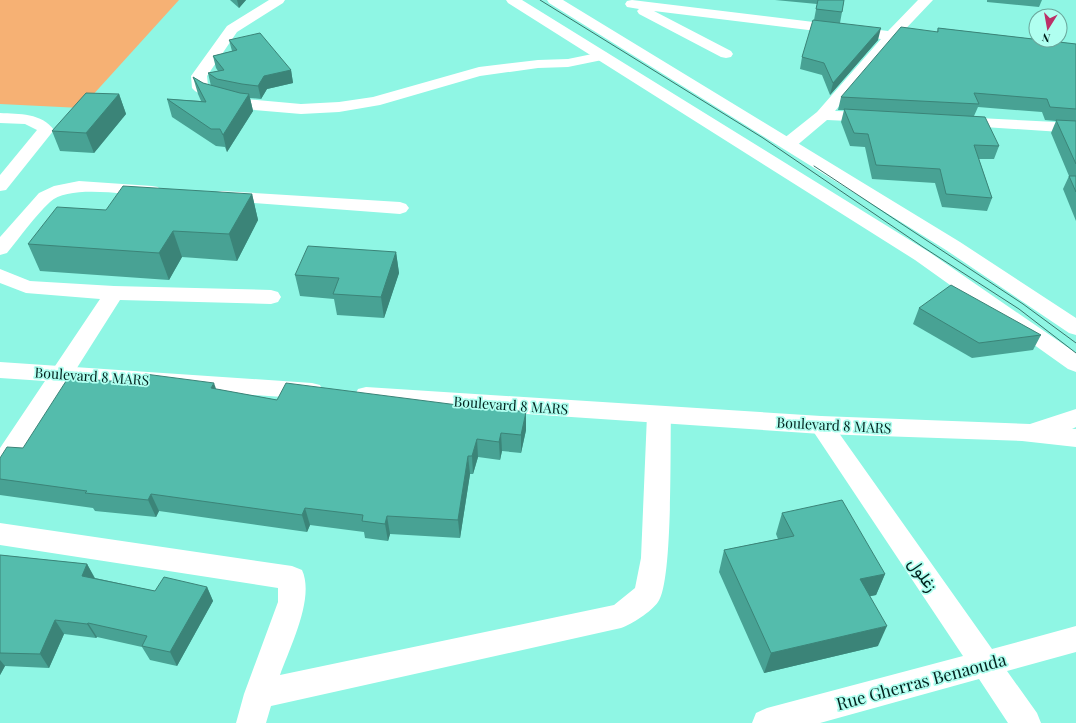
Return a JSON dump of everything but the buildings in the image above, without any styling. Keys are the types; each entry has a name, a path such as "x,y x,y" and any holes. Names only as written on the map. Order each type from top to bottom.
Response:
{"main road":[{"path":"278,0 232,29 199,76 200,88 214,96 244,104 301,109 339,107 374,102 479,72 538,64 568,63 602,56"},
{"path":"513,0 922,256 1076,364"},
{"path":"554,0 789,143 953,246 1076,328"},
{"path":"789,143 823,115 922,1"},
{"path":"630,2 891,36"},
{"path":"630,2 726,54"},
{"path":"823,115 886,118"},
{"path":"0,118 25,119 40,123 46,130 0,186"},
{"path":"942,121 1076,128"},
{"path":"0,249 45,197 60,190 79,186 165,192"},
{"path":"204,194 400,208"},
{"path":"0,275 26,287 114,293 271,297"},
{"path":"0,468 114,293"},
{"name":"Boulevard 8 MARS","path":"0,370 822,425 1022,432"},
{"path":"260,694 622,616 648,594 654,558 659,415"},
{"path":"1022,432 1052,427 1076,418"},
{"name":"زغلول","path":"822,425 1026,723"},
{"path":"1022,432 1076,438"},
{"path":"0,534 292,578 292,602 251,723"},
{"name":"Rue Gherras Benaouda","path":"767,723 1076,639"}],"shaded area":[{"path":"0,0 179,0 81,108 0,104"}],"tram line":[{"path":"540,0 763,138 923,247 1019,309 1076,353"},
{"path":"814,166 1023,304 1076,343"}]}
